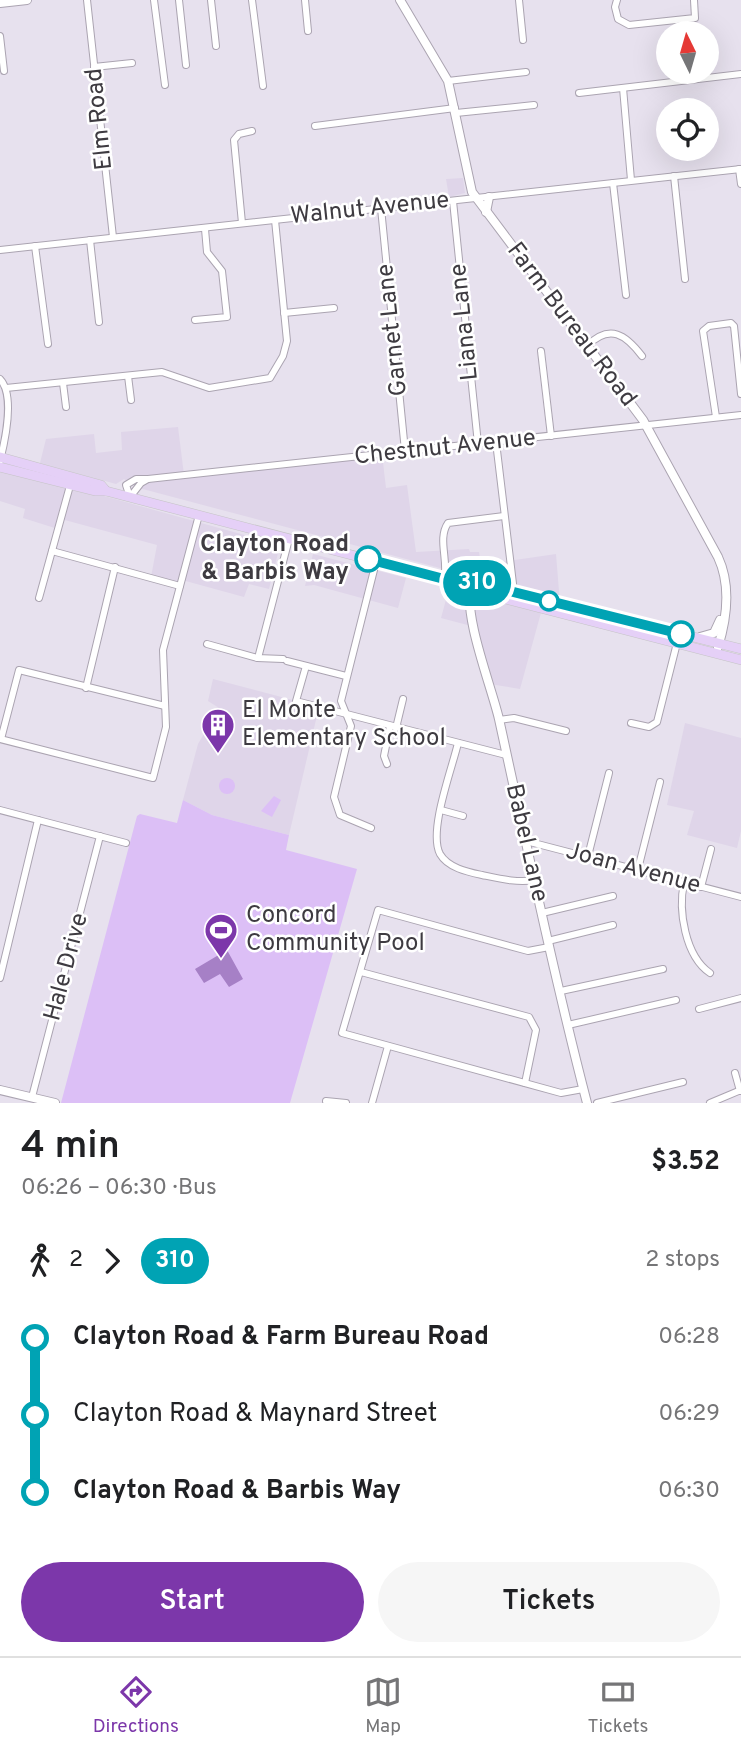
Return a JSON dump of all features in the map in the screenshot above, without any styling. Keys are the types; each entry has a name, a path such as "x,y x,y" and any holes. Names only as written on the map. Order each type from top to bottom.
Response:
{"main road":[{"path":"0,457 71,481"},
{"path":"0,465 100,485 106,491 376,562 444,579 450,576 470,586 677,643 718,649 741,649"},
{"path":"470,586 514,592 694,637 741,660"}],"street":[{"path":"0,3 27,0"},
{"name":"Elm Road","path":"87,0 113,237"},
{"path":"154,0 165,85"},
{"path":"179,0 186,65"},
{"path":"211,0 216,46"},
{"path":"252,0 263,86"},
{"path":"305,0 308,31"},
{"name":"Farm Bureau Road","path":"401,0 448,81 472,192 645,425 725,572 725,608 718,649"},
{"path":"519,0 523,40"},
{"path":"617,0 615,7 618,19 629,25 695,18 694,0"},
{"path":"0,36 4,71"},
{"path":"94,67 132,63"},
{"path":"448,81 526,72"},
{"path":"579,93 741,74"},
{"path":"624,88 631,180"},
{"path":"315,126 534,105"},
{"path":"242,223 234,140 239,134 252,131"},
{"path":"740,169 741,184"},
{"name":"Walnut Avenue","path":"1,250 740,169"},
{"path":"674,176 685,279"},
{"path":"613,183 626,295"},
{"path":"487,214 485,206 489,197"},
{"name":"Liana Lane","path":"453,201 478,444"},
{"name":"Garnet Lane","path":"382,208 405,452"},
{"path":"6,388 170,372 198,386 209,388 270,378 286,349 275,219"},
{"path":"195,320 227,317 222,271 207,252 205,229"},
{"path":"0,239 1,250"},
{"path":"90,240 99,322"},
{"path":"35,246 48,344"},
{"path":"284,313 334,308"},
{"path":"716,417 703,331 709,326 731,323 734,326 741,394"},
{"path":"587,346 606,332 618,333 630,339 642,356"},
{"path":"541,351 551,436"},
{"path":"128,376 131,400"},
{"path":"0,379 6,388 3,402 7,433 0,465"},
{"path":"63,383 66,407"},
{"name":"Chestnut Avenue","path":"148,479 741,415"},
{"path":"496,442 514,592"},
{"path":"130,497 141,483 148,479"},
{"path":"130,497 126,485 128,482 148,479"},
{"path":"39,598 71,481"},
{"path":"165,705 19,670 0,739 153,778 166,727 163,650 199,515"},
{"path":"444,579 447,568 443,537 448,523 503,516"},
{"path":"258,658 289,539"},
{"path":"52,551 180,586"},
{"path":"371,828 340,815 335,806 351,726 341,701 376,562"},
{"path":"86,688 115,567"},
{"name":"Babel Lane","path":"470,586 473,619 499,720 548,944 587,1103"},
{"path":"694,637 714,633 725,608"},
{"path":"631,723 649,727 657,722 677,643"},
{"path":"207,644 258,658 285,660 346,676"},
{"path":"306,666 296,701 506,755"},
{"path":"387,764 384,756 404,699"},
{"path":"499,720 514,718 566,731"},
{"path":"458,743 435,836 440,855 453,866 468,873 519,882 536,880"},
{"path":"588,856 609,773"},
{"path":"638,869 660,782"},
{"path":"0,810 126,843"},
{"path":"441,810 463,816"},
{"path":"0,978 38,820"},
{"name":"Hale Drive","path":"32,1097 100,836"},
{"name":"Joan Avenue","path":"526,841 741,897"},
{"path":"701,887 711,849"},
{"path":"684,883 680,899 692,955 699,966 710,973"},
{"path":"542,913 613,896"},
{"path":"583,1089 561,1093 342,1033 377,909 528,951 613,925"},
{"path":"561,991 663,969"},
{"path":"361,971 530,1017 536,1030 525,1083"},
{"path":"699,1009 741,998"},
{"path":"568,1026 676,1000"},
{"path":"372,1103 387,1046"},
{"path":"710,1103 740,1091 735,1073"},
{"path":"597,1103 683,1082"},
{"path":"0,1090 55,1103"},
{"path":"327,1101 346,1103"}],"shaded area":[{"path":"463,178 465,193 449,197 446,179"},
{"path":"178,427 184,475 382,454 386,488 407,485 416,552 469,549 470,552 479,552 481,565 556,554 560,604 471,582 455,572 139,488 146,480 128,482 124,479 116,484 40,463 46,439 94,434 96,453 122,450 121,432"},
{"path":"0,467 280,545 269,589 249,584 244,597 182,580 180,588 151,577 157,545 61,519 58,529 23,518 25,509 0,501"},
{"path":"313,554 406,578 398,608 314,585 305,586"},
{"path":"450,585 542,609 520,689 490,684 475,627 441,618"},
{"path":"213,679 319,707 289,835 212,815 183,800 198,744 219,708 208,701"},
{"path":"685,723 741,738 741,831 737,848 687,835 694,811 667,805"},
{"path":"224,778 230,778 235,786 233,792 224,794 219,789 219,783"},
{"path":"274,796 281,800 272,817 261,811"},
{"path":"183,800 212,815 289,835 286,850 357,869 290,1103 61,1103 137,816 140,814 177,823"},
{"name":"Concord Community Pool","path":"227,950 243,979 229,987 220,974 204,983 195,969"}],"bus line":[{"name":"310","path":"368,559 444,579 450,576 681,634"}],"place":[{"name":"Clayton Road & Barbis Way","path":"368,559"},
{"name":"El Monte Elementary School","path":"218,755"},
{"name":"Concord Community Pool","path":"221,960"}]}
